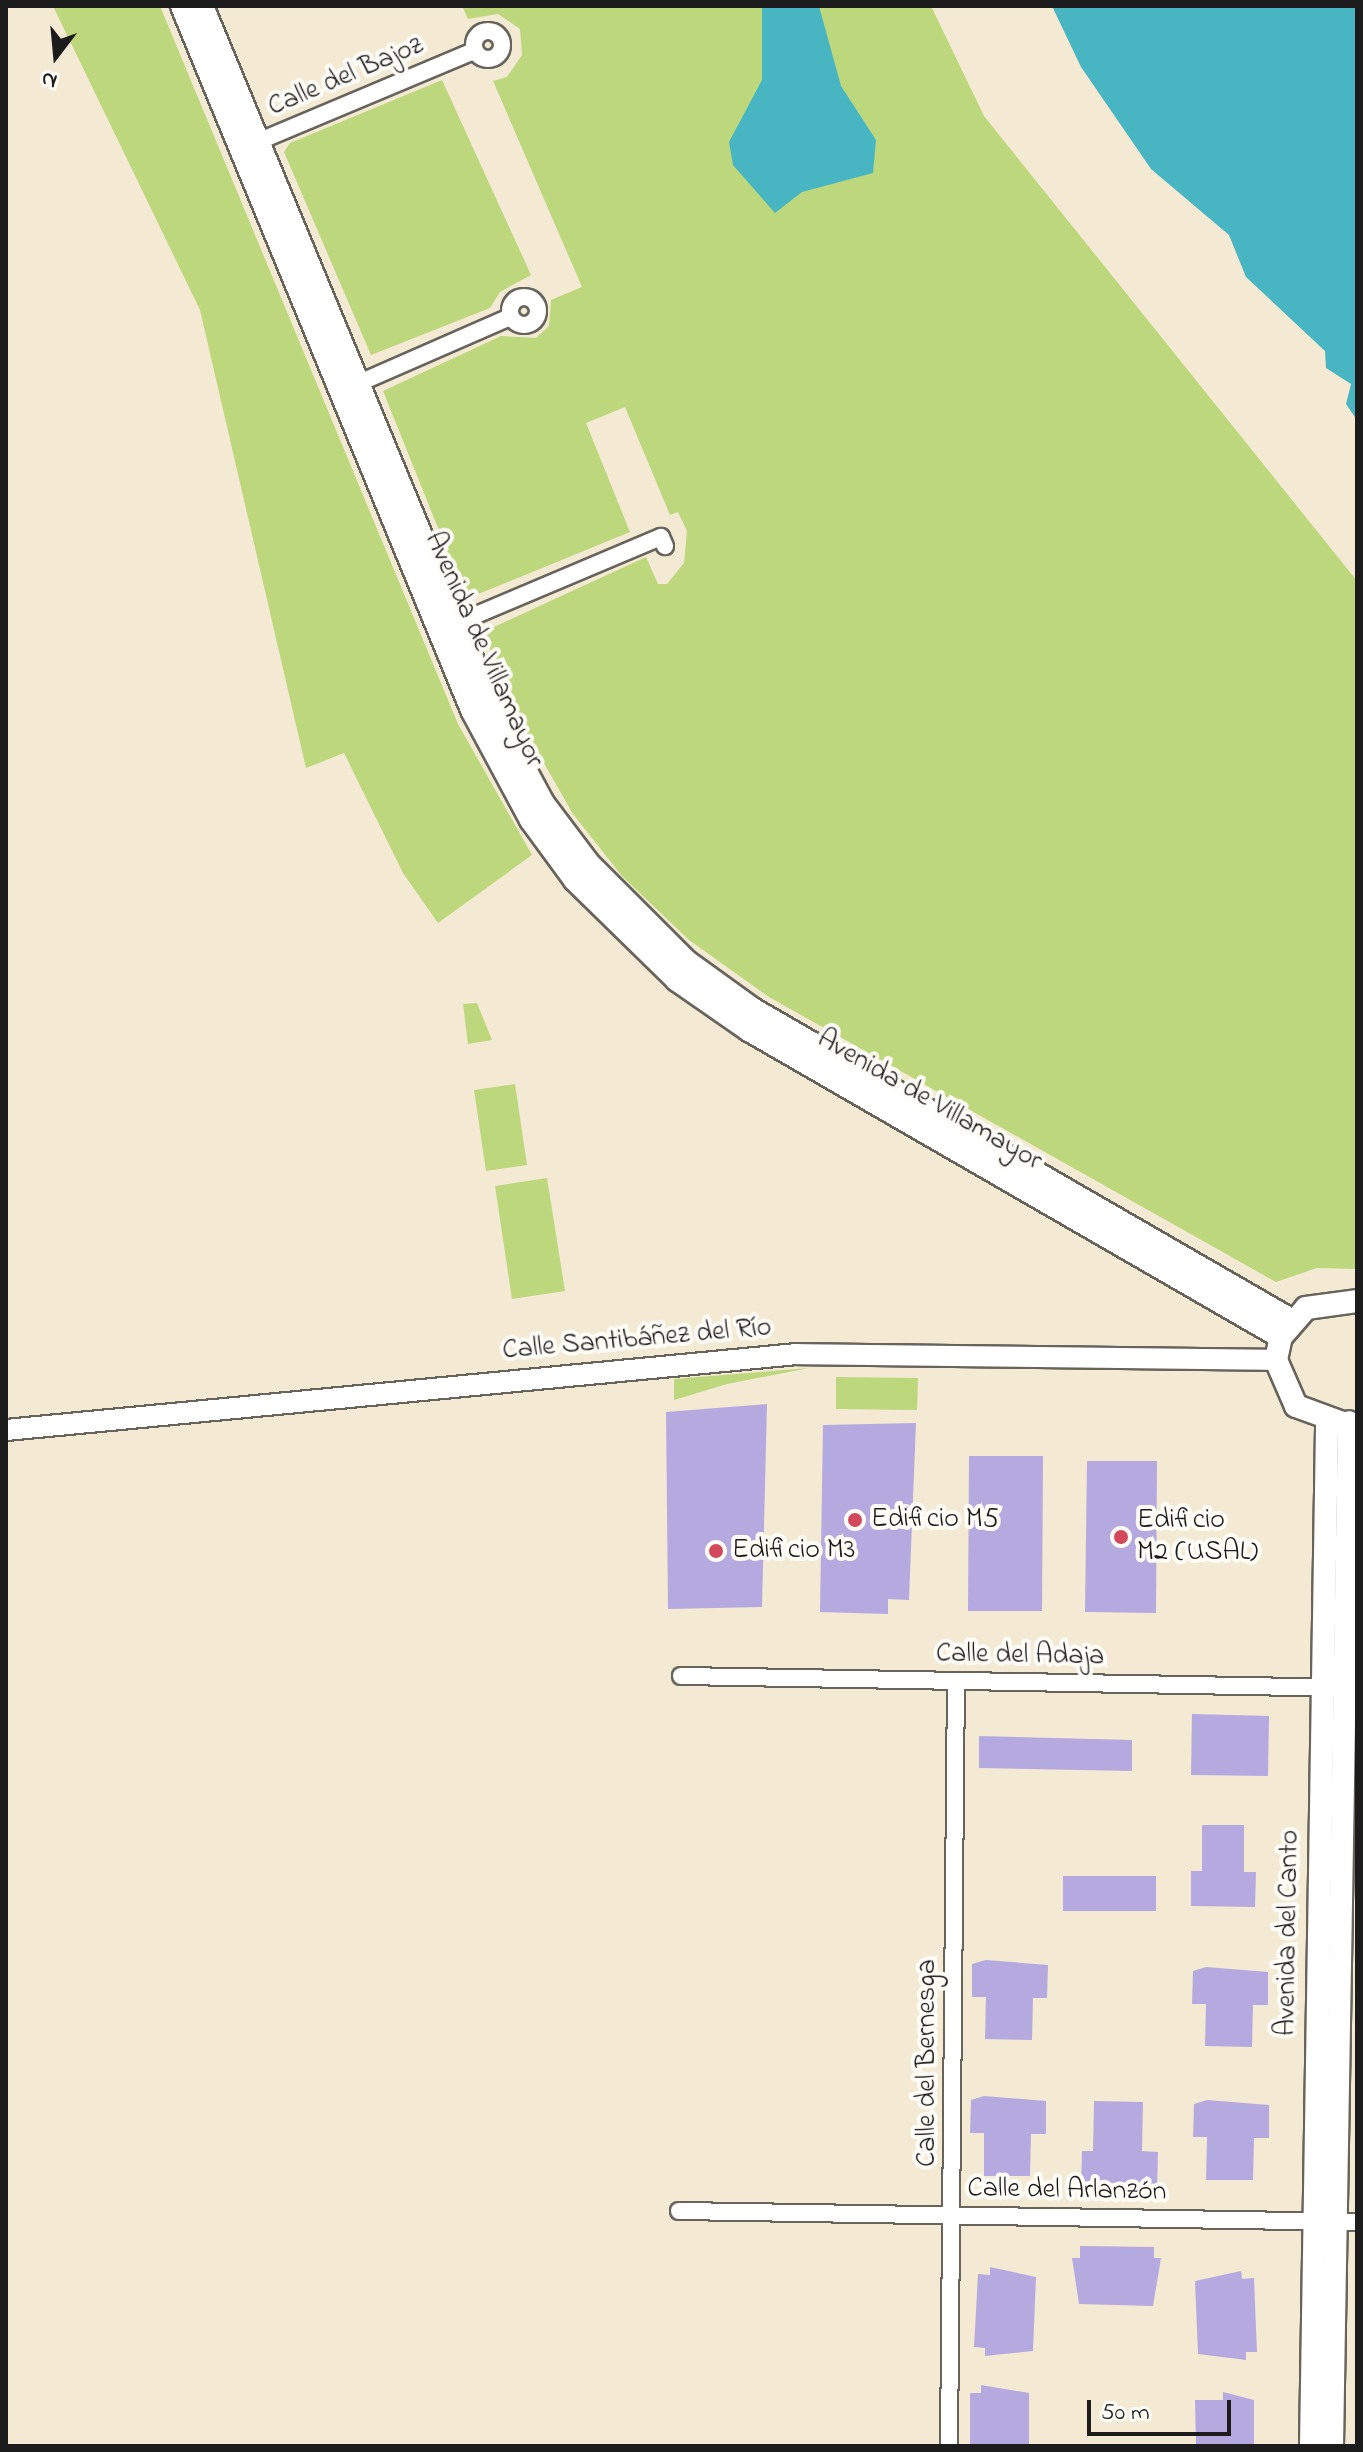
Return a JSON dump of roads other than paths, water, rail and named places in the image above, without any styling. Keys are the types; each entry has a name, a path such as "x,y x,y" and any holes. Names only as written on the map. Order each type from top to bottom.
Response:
{"main road":[{"name":"Avenida de Villamayor","path":"182,6 249,146 447,627 543,803 588,863 686,961 754,1010 1286,1328"},
{"name":"Avenida de Villamayor","path":"202,6 249,146"},
{"path":"1344,1421 1291,1400 1276,1360 1286,1328 1323,1300 1357,1301"},
{"name":"Avenida del Canto","path":"1332,2446 1344,1421"},
{"name":"Avenida del Canto","path":"1311,2446 1335,2222"}],"street":[{"name":"Calle del Bajoz","path":"249,146 474,51"},
{"path":"349,388 510,317"},
{"path":"447,627 661,537 665,546"},
{"name":"Calle Santibáñez del Río","path":"6,1430 797,1354 1276,1360"},
{"name":"Calle del Adaja","path":"681,1676 1341,1688"},
{"name":"Calle del Bernesga","path":"949,2446 956,1681"},
{"name":"Calle del Arlanzón","path":"679,2211 1335,2222"}],"water":[{"path":"762,6 819,6 841,86 876,140 873,173 802,192 775,213 733,165 729,142 762,80"},
{"path":"1052,6 1357,6 1357,420 1346,404 1351,384 1326,368 1325,351 1246,277 1229,235 1151,169 1081,67"}],"place":[{"name":"Edificio M5","path":"855,1520"},
{"name":"Edificio M2 (USAL)","path":"1121,1537"},
{"name":"Edificio M3","path":"716,1551"}]}
